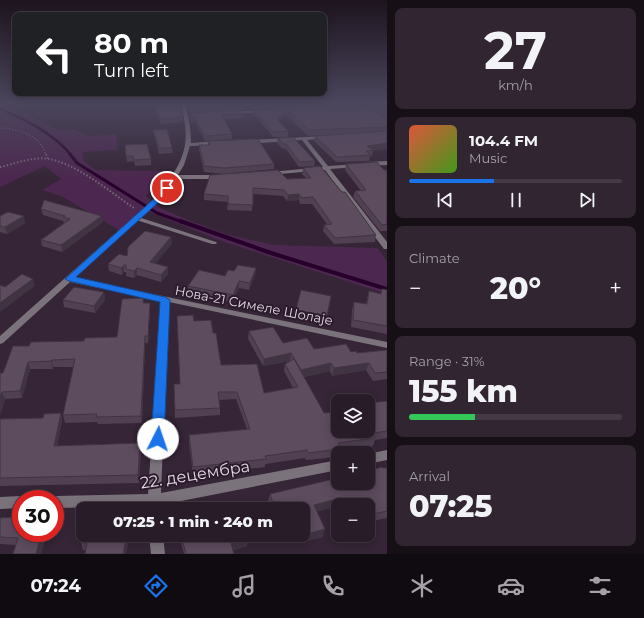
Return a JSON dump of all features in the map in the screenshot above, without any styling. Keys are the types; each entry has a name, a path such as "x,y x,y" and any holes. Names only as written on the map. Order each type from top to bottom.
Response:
{"street":[{"path":"0,341 158,198 175,177 184,162 188,145 187,128"},
{"path":"242,142 334,137"},
{"path":"304,139 387,246"},
{"path":"188,145 227,143"},
{"path":"263,174 387,163"},
{"path":"175,177 224,177"},
{"name":"Нова-21 Симеле Шолаје","path":"69,279 387,345"},
{"path":"154,502 162,379 165,300"},
{"path":"375,458 387,455"},
{"name":"22. децембра","path":"168,502 331,467"},
{"path":"0,503 12,502"},
{"name":"22. децембра","path":"64,502 76,503"},
{"path":"157,542 158,554"}],"lane":[{"path":"135,218 214,243"}],"path":[{"path":"0,128 20,132 36,139 43,146 48,159"},
{"path":"0,167 48,159 67,166 143,211"}],"shaded area":[{"path":"0,128 54,128 60,131 73,129 89,136 116,134 118,150 82,152 84,161 96,170 166,171 161,181 146,196 160,208 229,235 274,245 377,248 387,261 387,294 221,241 145,210 122,232 61,196 42,190 61,179 45,166 0,187"}],"building":[{"path":"201,128 229,128 232,134 205,136"},
{"path":"269,128 285,128 288,131 273,132"},
{"path":"307,128 365,128 309,130"},
{"path":"167,129 172,148 159,148 153,130"},
{"path":"387,131 387,143 367,146 373,150 366,151 371,155 337,157 315,136"},
{"path":"293,137 315,161 300,162 286,144 283,144 278,138"},
{"path":"258,139 274,164 224,168 204,166 199,145 210,145 208,141"},
{"path":"147,144 151,159 134,160 133,156 126,156 125,145"},
{"path":"377,162 384,170 387,170 387,224 382,225 355,191 366,190 346,164"},
{"path":"320,166 342,192 345,192 376,235 335,238 324,225 332,224 313,197 301,198 299,194 288,195 284,190 253,188 253,205 228,204 228,196 204,194 210,175 278,170 287,179 311,178 303,168"},
{"path":"44,200 102,216 61,245 41,240 70,219 63,217 65,216 41,209"},
{"path":"8,212 24,216 5,227 0,226 0,216"},
{"path":"145,231 171,237 150,262 168,267 161,275 137,268 134,271 126,269 126,265 121,268 108,264 119,254 127,256 128,247"},
{"path":"238,265 256,268 250,283 239,281 233,295 188,286 199,270 225,276 228,270 234,271"},
{"path":"22,274 33,279 0,303 0,285 5,287"},
{"path":"74,287 104,292 94,306 63,300"},
{"path":"382,289 387,290 387,326 353,320 354,302 367,304 369,291 381,294"},
{"path":"301,290 331,296 327,316 296,310"},
{"path":"143,298 143,303 150,303 148,336 145,336 141,416 96,417 97,414 63,415 75,359 28,362 20,391 2,392 0,398 0,373 3,373 13,346 29,346 31,342 84,341 85,338 117,337 122,299"},
{"path":"193,315 194,321 211,320 213,333 216,333 221,365 257,364 264,393 298,387 285,364 294,359 324,413 331,412 331,438 375,438 338,443 340,446 331,446 331,450 308,453 307,450 265,456 266,459 193,467 189,435 250,429 237,392 218,392 220,408 175,410 174,384 180,384 177,316"},
{"path":"273,327 283,343 307,338 314,349 346,344 351,352 356,351 357,353 387,350 387,372 375,373 369,363 334,368 331,363 301,370 291,353 264,359 249,331"},
{"path":"387,401 387,431 375,433 375,402"},
{"path":"61,413 54,446 140,443 138,475 0,478 0,419 43,418 44,414"},
{"path":"382,467 387,468 387,511 375,514 375,498 331,498 331,501 314,505 325,529 310,533 310,502 273,502 270,494 331,480 331,490 375,490 375,469"},
{"path":"12,517 12,538 0,537 0,518"},
{"path":"17,542 39,542 36,554 13,554"},
{"path":"126,542 123,554 85,554 87,543 81,543"},
{"path":"183,542 235,542 231,543 234,554 186,554"}],"waterway":[{"path":"38,128 56,140 71,155"},
{"path":"70,154 77,163 157,213 182,222"},
{"path":"180,221 271,253 387,289"}],"route":[{"path":"158,439 165,300 69,279 158,198 167,188"}]}
